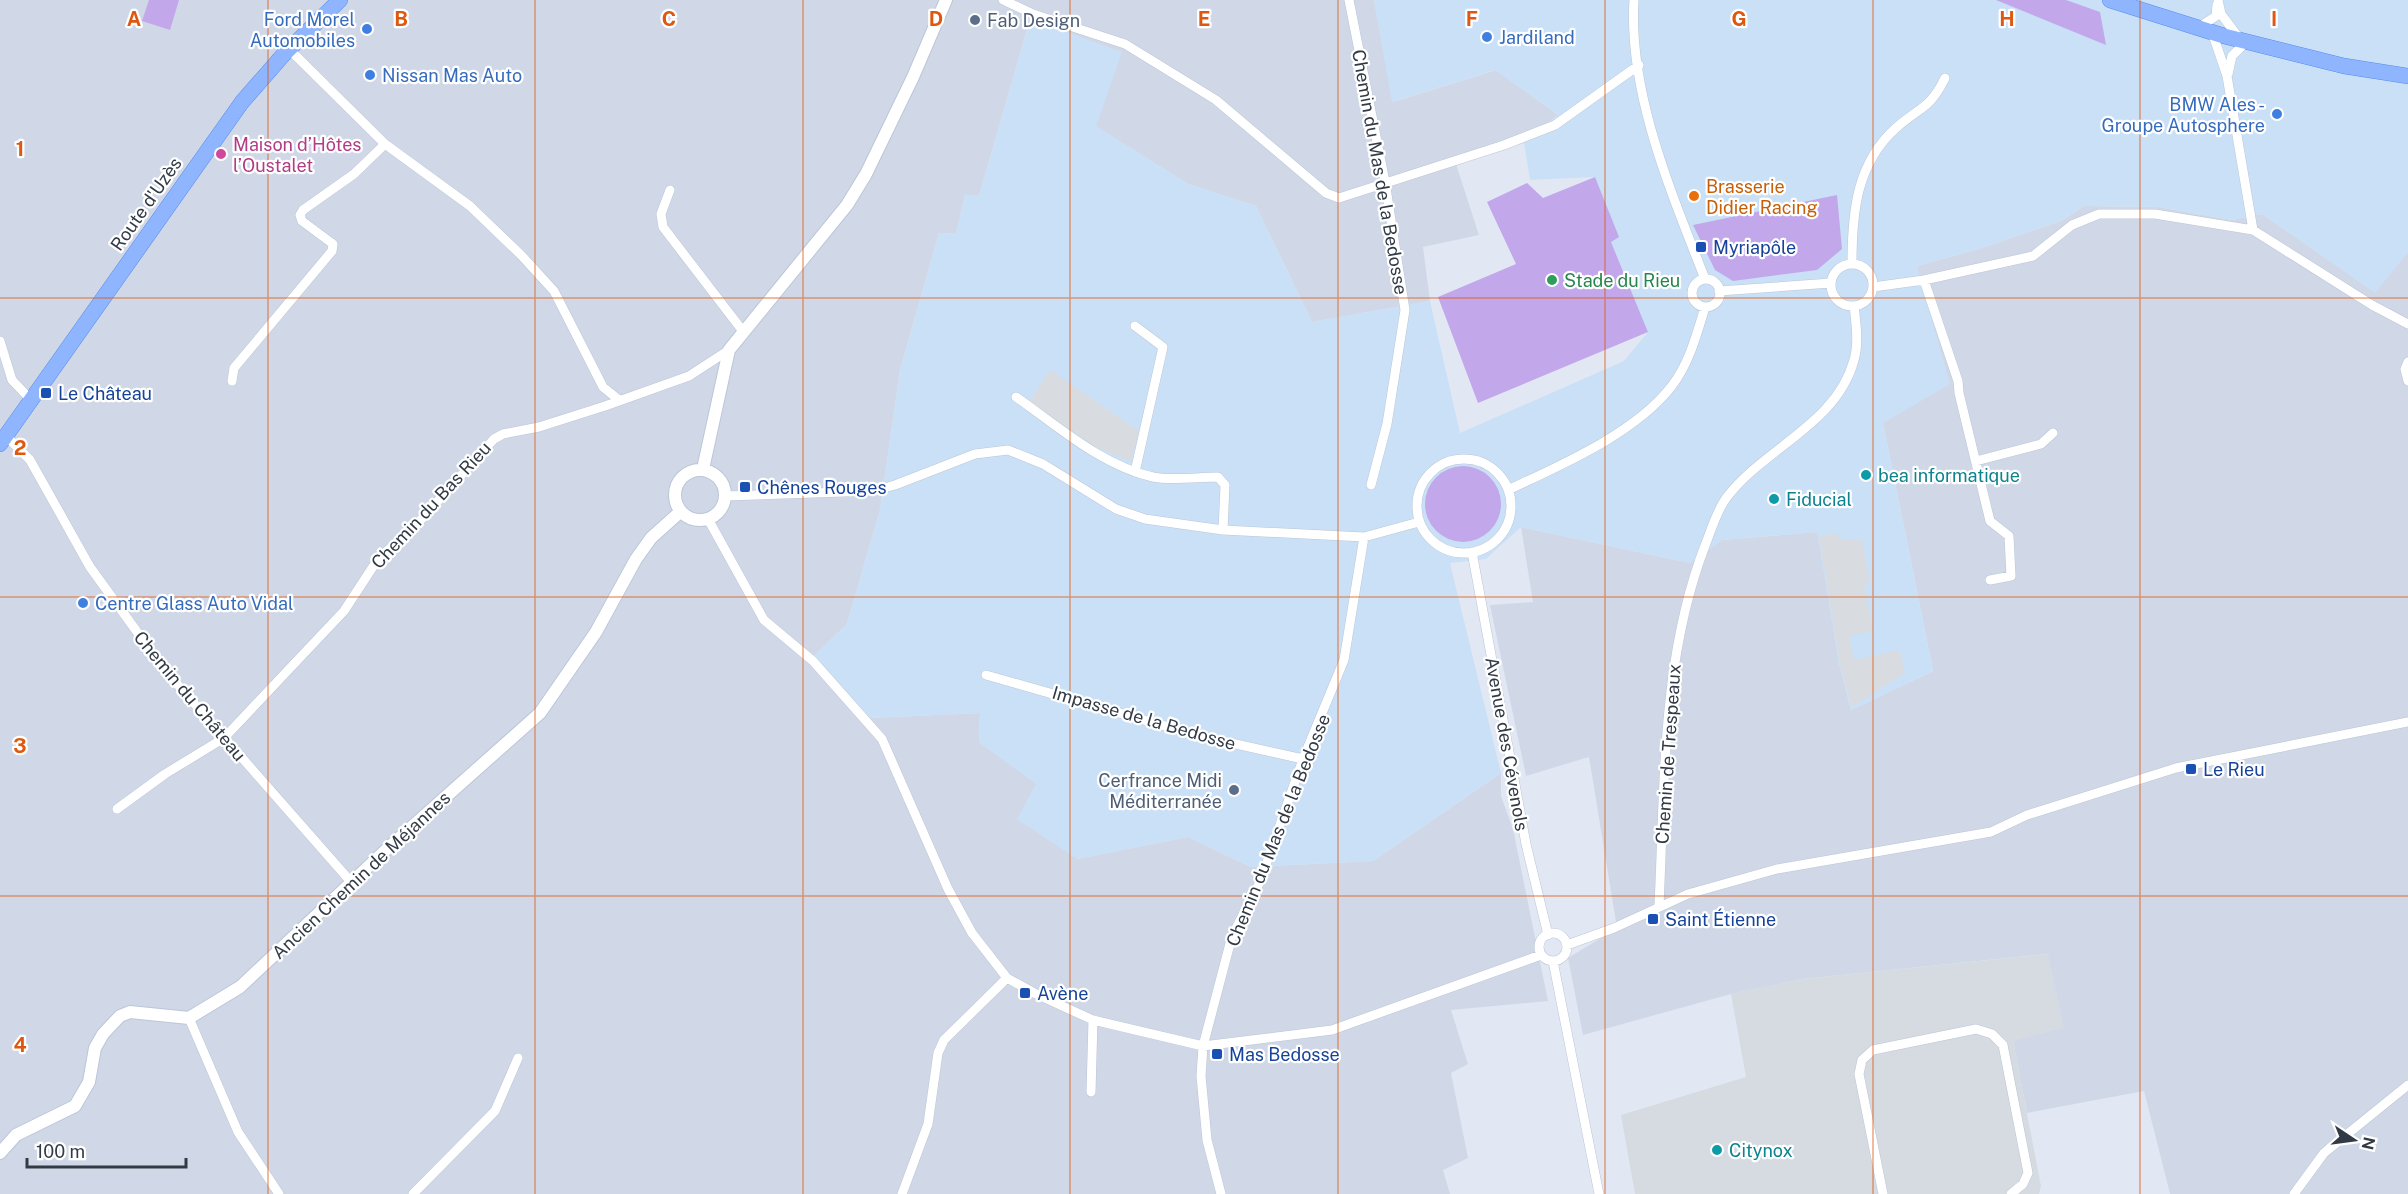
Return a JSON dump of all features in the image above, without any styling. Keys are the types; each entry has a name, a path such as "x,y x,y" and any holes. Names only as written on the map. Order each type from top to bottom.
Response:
{"main road":[{"name":"Route d'Uzès","path":"3,440 242,102 289,49 340,0"},
{"path":"2110,0 2205,30 2344,66 2408,76"}],"street":[{"path":"703,469 729,350 742,330 847,205 866,174 913,77 946,0"},
{"path":"1003,0 1033,14 1125,44 1216,100 1326,193 1339,198 1504,145 1554,124 1639,65"},
{"name":"Chemin du Mas de la Bedosse","path":"1348,0 1385,182 1405,310 1387,424 1371,485"},
{"path":"1634,0 1639,65 1653,135 1705,279 1716,284 1719,291 1716,302 1706,307 1697,304 1692,296 1694,287 1705,279"},
{"path":"2218,0 2216,16 2205,30 2227,76 2253,230"},
{"path":"2218,0 2221,14 2244,40 2232,56 2227,76"},
{"path":"289,49 385,144 470,206 521,255 554,291 603,387 619,400"},
{"path":"1852,264 1857,190 1864,170 1898,127 1933,100 1945,78"},
{"path":"232,381 234,369 332,251 333,243 329,238 302,221 300,215 303,210 354,174 385,144"},
{"path":"670,190 661,214 663,227 742,330"},
{"path":"1873,287 1924,280 2032,255 2072,225 2099,214 2155,214 2253,230 2372,305 2408,324"},
{"path":"1852,264 1865,268 1870,274 1873,287 1867,300 1854,306 1847,305 1835,297 1831,283 1840,267 1852,264"},
{"path":"1924,280 1958,381 1990,521 2001,527 2008,536 2011,576 1990,580"},
{"path":"1719,291 1831,283"},
{"name":"Chemin de Trespeaux","path":"1659,905 1673,662 1699,562 1726,498 1749,473 1830,406 1846,381 1855,358 1854,306"},
{"path":"1508,490 1619,432 1644,415 1671,386 1692,350 1706,307"},
{"path":"1135,326 1163,347 1135,472"},
{"path":"0,341 12,380 31,400"},
{"name":"Chemin du Bas Rieu","path":"117,809 165,774 224,738 337,620 378,559 417,524 494,439 689,376 729,350"},
{"path":"2408,362 2405,369 2408,381"},
{"path":"1016,397 1093,450 1135,472 1155,477 1218,477 1225,485 1223,530"},
{"path":"1976,461 2041,444 2053,433"},
{"name":"Chemin du Château","path":"3,440 30,460 90,567 164,669 352,883"},
{"path":"725,496 873,491 895,485 975,454 1008,450 1043,464 1116,509 1145,519 1223,530 1364,537 1419,522"},
{"path":"1462,459 1477,460 1490,467 1501,477 1508,490 1510,513 1501,534 1483,549 1472,552 1455,552 1440,547 1428,537 1419,522 1416,508 1418,493 1424,480 1434,469 1447,462 1462,459"},
{"path":"703,469 710,471 722,481 725,496 720,510 708,519 693,519 681,511 676,504 676,487 686,473 703,469"},
{"name":"Ancien Chemin de Méjannes","path":"189,1018 240,987 387,849 540,713 596,632 636,559 651,538 681,511"},
{"path":"708,519 764,620 813,661 882,740 948,889 972,933 1007,978 1093,1020 1203,1046 1332,1030 1541,955 1553,961"},
{"name":"Chemin du Mas de la Bedosse","path":"1221,1194 1207,1140 1201,1076 1203,1046 1232,936 1264,873 1303,759 1344,660 1364,537"},
{"name":"Avenue des Cévenols","path":"1472,552 1526,844 1548,934"},
{"name":"Impasse de la Bedosse","path":"986,675 1200,736 1303,759"},
{"path":"1567,945 1614,928 1659,905 1688,894 1777,869 1991,832 2027,815 2176,768 2408,722"},
{"path":"1541,955 1539,945 1548,934 1562,937 1567,945 1565,954 1553,961"},
{"path":"1553,961 1599,1194"},
{"path":"902,1194 928,1124 941,1047 967,1016 1007,978"},
{"path":"0,1153 16,1135 75,1106 89,1082 95,1048 103,1034 120,1016 130,1012 189,1018 238,1132 279,1194"},
{"path":"1091,1092 1093,1020"},
{"path":"1883,1194 1859,1074 1862,1060 1873,1050 1976,1029 1992,1034 2002,1046 2005,1056 2028,1173 2023,1184 2011,1194"},
{"path":"413,1194 495,1111 518,1058"},
{"path":"2294,1194 2324,1154 2408,1085"}],"shaded area":[{"path":"0,0 1374,0 1393,102 1496,70 1558,115 1524,143 1455,161 1479,235 1423,247 1430,301 1312,322 1256,206 1188,184 1095,126 1030,19 979,196 965,195 956,234 939,233 900,370 880,510 847,624 812,658 871,718 980,713 979,742 1037,784 1077,859 1188,837 1251,867 1373,861 1501,773 1501,796 1513,829 1548,1001 1451,1010 1468,1064 1451,1073 1468,1158 1443,1170 1450,1194 0,1194"},
{"path":"149,0 179,0 170,30 142,21"},
{"path":"1374,0 2408,0 2408,252 2375,293 2262,214 2232,220 2158,207 2084,206 2061,221 1979,249 1917,266 1950,384 1883,423 1933,671 1851,710 1839,663 1817,532 1722,540 1690,563 1521,527 1486,559 1450,563 1501,773 1373,861 1251,867 1188,837 1077,859 1017,819 1036,784 979,742 980,713 871,718 812,658 847,624 880,510 900,370 939,233 956,234 965,194 979,196 1030,19 1122,52 1096,126 1188,184 1256,206 1312,322 1430,301 1460,433 1624,361 1648,332 1611,242 1595,177 1530,180 1524,143 1558,115 1495,70 1392,102"},
{"path":"1996,0 2066,0 2100,12 2106,45"},
{"name":"Stade du Rieu","path":"1595,177 1619,237 1611,242 1648,332 1478,403 1438,297 1516,264 1487,202 1527,183 1543,198"},
{"path":"1837,195 1842,249 1817,270 1733,281 1715,270 1693,225"},
{"path":"2084,206 2158,207 2232,220 2262,214 2375,292 2408,252 2408,1194 2170,1194 2144,1091 2027,1113 2013,1041 2047,954 1802,979 1731,994 1583,1035 1568,958 1617,928 1589,757 1526,776 1490,605 1533,602 1521,527 1690,563 1722,540 1818,532 1839,663 1851,710 1933,671 1883,423 1921,288 1917,266 1979,249 2061,221"},
{"path":"1050,370 1139,431 1131,461 1098,448 1029,402"},
{"path":"1463,466 1478,469 1490,477 1498,489 1501,504 1498,519 1490,531 1478,539 1463,542 1448,539 1436,531 1428,519 1425,504 1428,489 1436,477 1448,469"},
{"path":"1835,533 1843,539 1862,540 1870,583 1864,584 1873,631 1849,636 1854,660 1900,650 1905,673 1852,707 1841,668 1819,537"},
{"path":"2048,954 2064,1028 2013,1041 2041,1186 2039,1194 1635,1194 1621,1115 1746,1077 1731,994 1802,979"}],"place":[{"name":"Fab Design","path":"975,20"},
{"name":"Ford Morel Automobiles","path":"367,29"},
{"name":"Jardiland","path":"1487,37"},
{"name":"Nissan Mas Auto","path":"370,75"},
{"name":"BMW Ales - Groupe Autosphere","path":"2277,114"},
{"name":"Maison d’Hôtes l’Oustalet","path":"221,154"},
{"name":"Brasserie Didier Racing","path":"1694,196"},
{"name":"Myriapôle","path":"1701,247"},
{"name":"Stade du Rieu","path":"1552,280"},
{"name":"Le Château","path":"46,393"},
{"name":"bea informatique","path":"1866,475"},
{"name":"Chênes Rouges","path":"745,487"},
{"name":"Fiducial","path":"1774,499"},
{"name":"Centre Glass Auto Vidal","path":"83,603"},
{"name":"Le Rieu","path":"2191,769"},
{"name":"Cerfrance Midi Méditerranée","path":"1234,790"},
{"name":"Saint Étienne","path":"1653,919"},
{"name":"Avène","path":"1025,993"},
{"name":"Mas Bedosse","path":"1217,1054"},
{"name":"Citynox","path":"1717,1150"}]}
